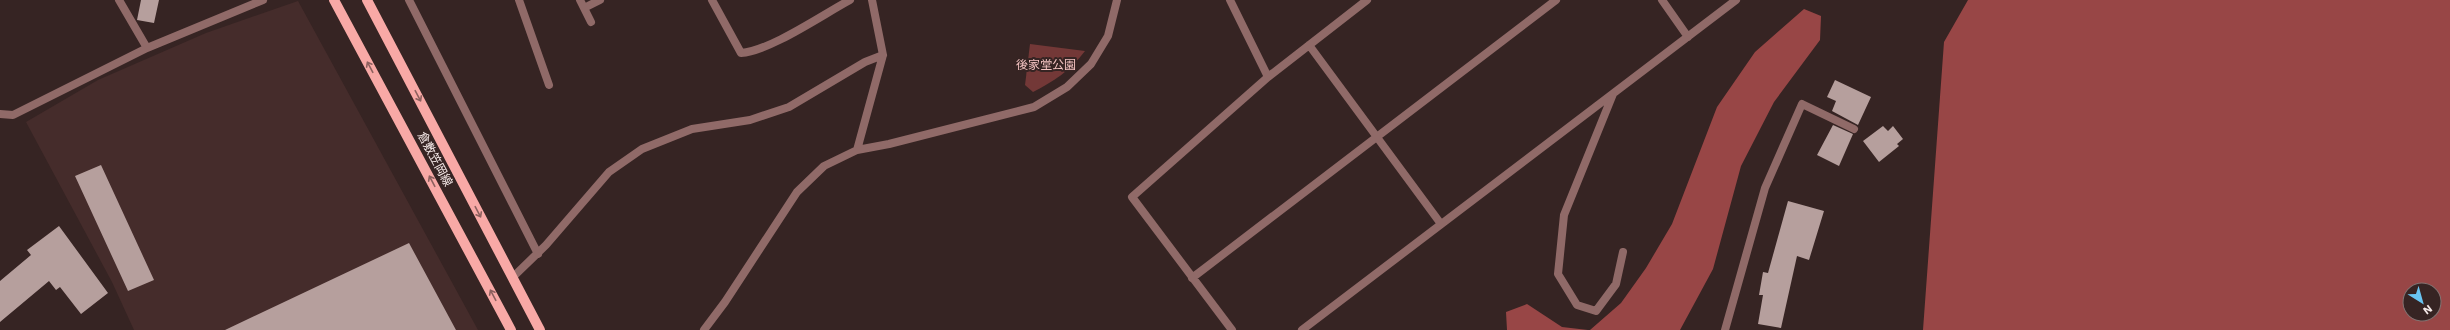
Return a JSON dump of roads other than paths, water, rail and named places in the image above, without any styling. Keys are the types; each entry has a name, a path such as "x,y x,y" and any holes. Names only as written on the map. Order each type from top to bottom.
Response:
{"main road":[{"name":"倉敷笠岡線","path":"334,0 512,330"},
{"name":"倉敷笠岡線","path":"367,0 540,330"}],"street":[{"path":"119,0 147,48"},
{"path":"0,114 13,114 147,48 263,0"},
{"path":"409,0 538,254"},
{"path":"519,0 549,85"},
{"path":"591,22 582,4 600,0"},
{"path":"712,0 741,53 751,52 773,42 850,0"},
{"path":"857,150 883,55 872,0"},
{"path":"704,330 725,302 796,192 824,166 857,150 889,144 1034,106 1061,91 1091,64 1108,36 1116,0"},
{"path":"1230,0 1268,77"},
{"path":"1232,330 1132,197 1268,77 1367,0"},
{"path":"1192,278 1556,0"},
{"path":"1662,0 1688,37"},
{"path":"1302,330 1736,0"},
{"path":"1309,45 1442,224"},
{"path":"513,277 538,254 609,172 642,149 692,129 750,120 789,107 865,62 883,55"},
{"path":"1613,93 1564,215 1558,274 1577,305 1596,311 1616,284 1623,252"},
{"path":"1725,330 1765,188 1802,104 1854,129"}],"park label":[{"name":"後家堂公園","path":"1046,65"}]}
